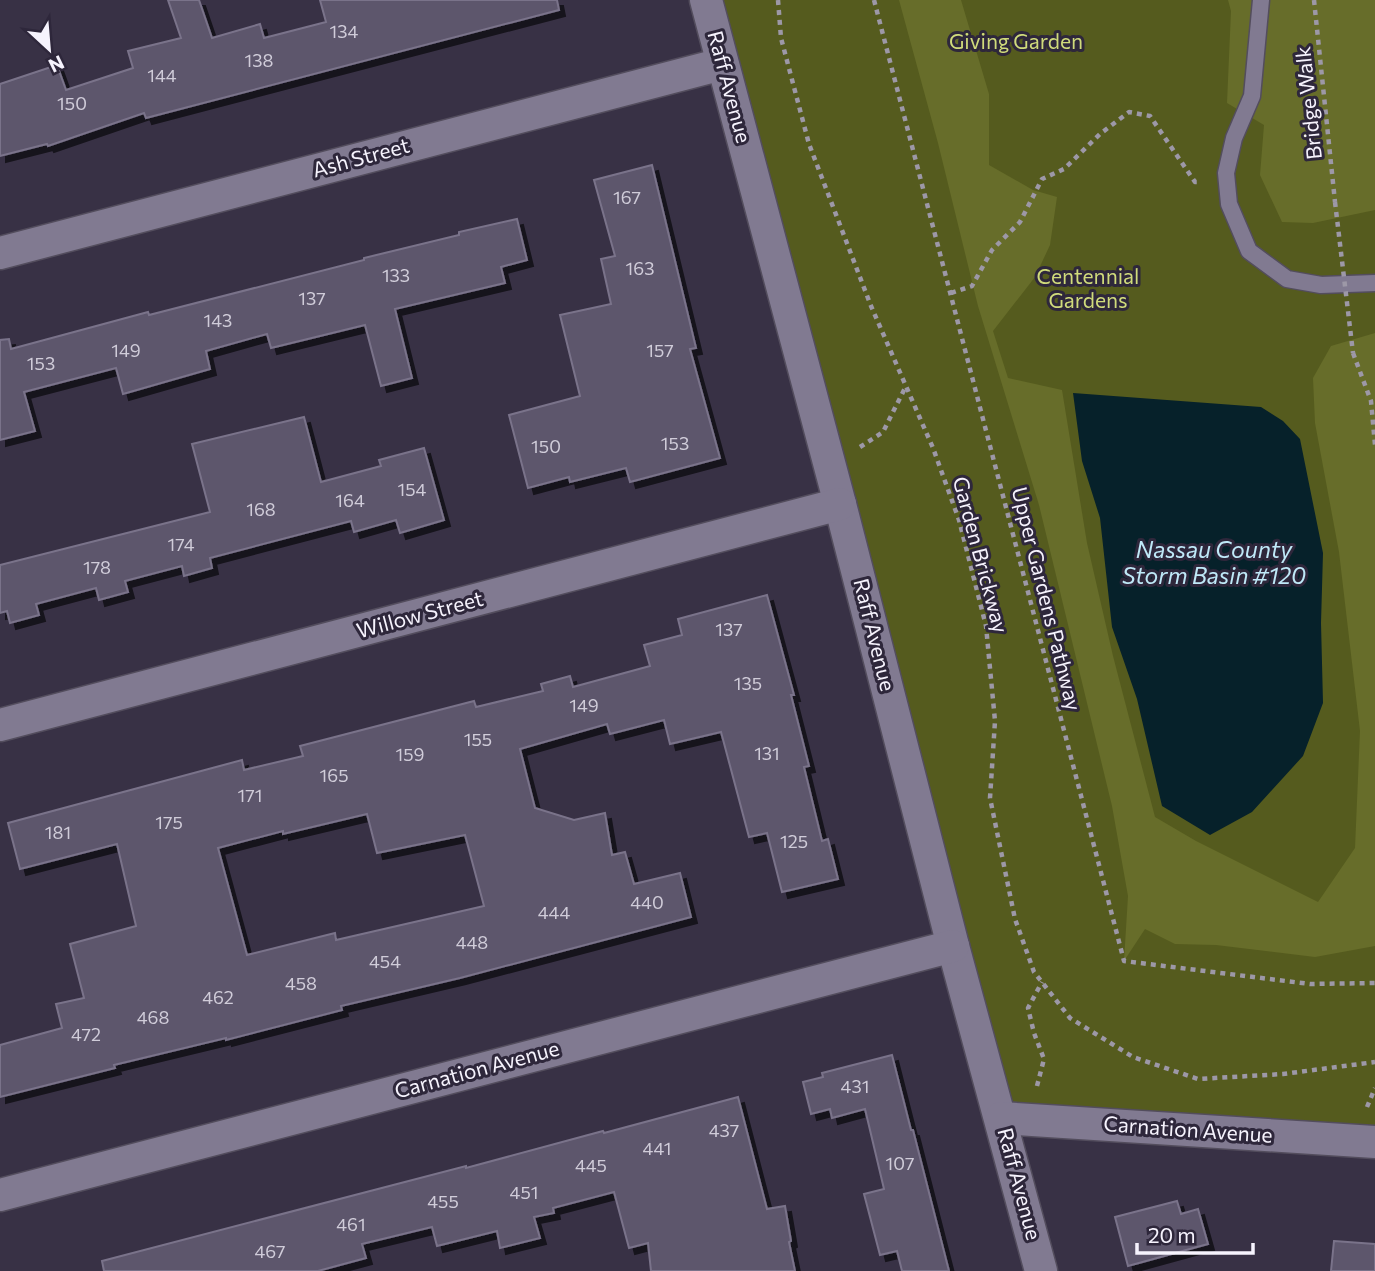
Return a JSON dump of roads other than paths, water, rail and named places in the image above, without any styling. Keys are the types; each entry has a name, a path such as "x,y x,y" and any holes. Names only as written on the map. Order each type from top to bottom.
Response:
{"street":[{"name":"Raff Avenue","path":"706,0 840,504 953,946 1016,1119 1041,1271"},
{"name":"Ash Street","path":"0,253 722,64"},
{"name":"Willow Street","path":"0,725 840,504"},
{"name":"Carnation Avenue","path":"0,1195 953,946"},
{"name":"Carnation Avenue","path":"1016,1119 1375,1142"}],"lane":[{"path":"1261,0 1252,96 1234,138 1226,173 1229,204 1249,251 1287,279 1321,285 1375,283"}],"water":[{"name":"Nassau County Storm Basin #120","path":"1073,393 1261,407 1283,421 1300,439 1323,553 1323,703 1303,756 1252,812 1210,835 1162,806 1137,699 1112,627 1100,518 1082,461"}],"park label":[{"name":"Giving Garden","path":"1016,42"},
{"name":"Centennial Gardens","path":"1088,289"}]}
